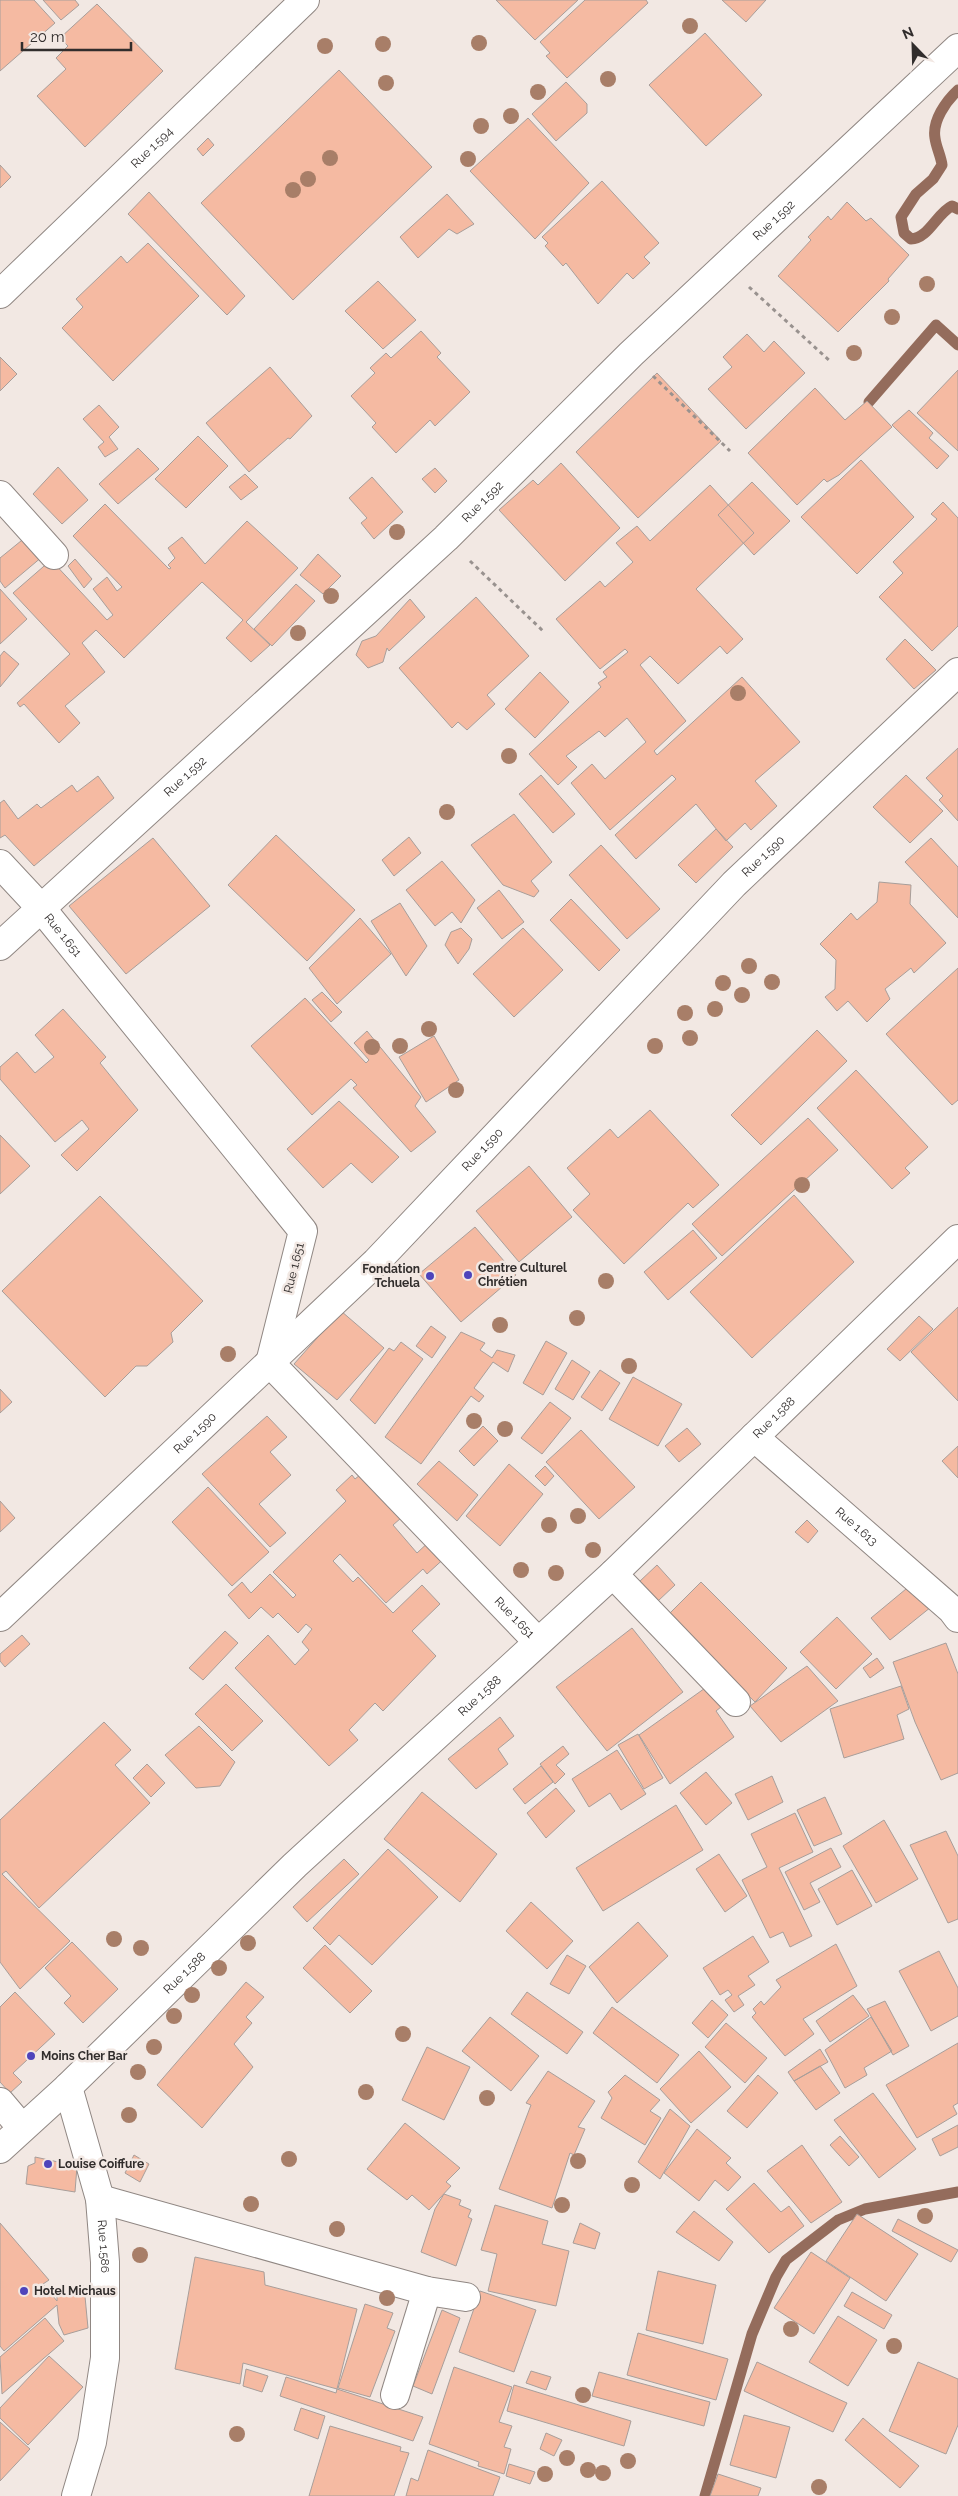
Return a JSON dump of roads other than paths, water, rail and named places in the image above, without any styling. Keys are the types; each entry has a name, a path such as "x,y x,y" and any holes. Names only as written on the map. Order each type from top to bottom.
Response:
{"street":[{"name":"Rue 1.594","path":"0,294 305,0"},
{"name":"Rue 1.592","path":"0,946 446,538 631,354 958,48"},
{"path":"0,495 54,555"},
{"name":"Rue 1.590","path":"0,1617 376,1262 734,884 958,672"},
{"name":"Rue 1.651","path":"0,864 41,908 303,1232 270,1363 538,1642"},
{"name":"Rue 1.588","path":"0,2150 68,2087 295,1865 613,1574 958,1239"},
{"name":"Rue 1.613","path":"754,1436 952,1610 958,1618"},
{"path":"613,1574 736,1702"},
{"name":"Rue 1.586","path":"68,2087 100,2199 105,2262 105,2358 92,2442 76,2496"},
{"path":"0,2102 22,2128"},
{"path":"100,2199 427,2291 466,2297"},
{"path":"395,2395 427,2291"}],"waterway":[{"path":"958,90 941,112 936,125 935,138 942,165 933,179 916,194 901,217 904,233 911,239 917,238 947,209 952,206 958,209"},
{"path":"869,402 936,325 958,345"},
{"path":"705,2496 752,2334 776,2277 786,2260 838,2220 865,2209 958,2192"}],"place":[{"name":"Centre Culturel Chrétien","path":"468,1275"},
{"name":"Fondation Tchuela","path":"430,1276"},
{"name":"Moins Cher Bar","path":"31,2056"},
{"name":"Louise Coiffure","path":"48,2164"},
{"name":"Hotel Michaus","path":"24,2291"}]}
